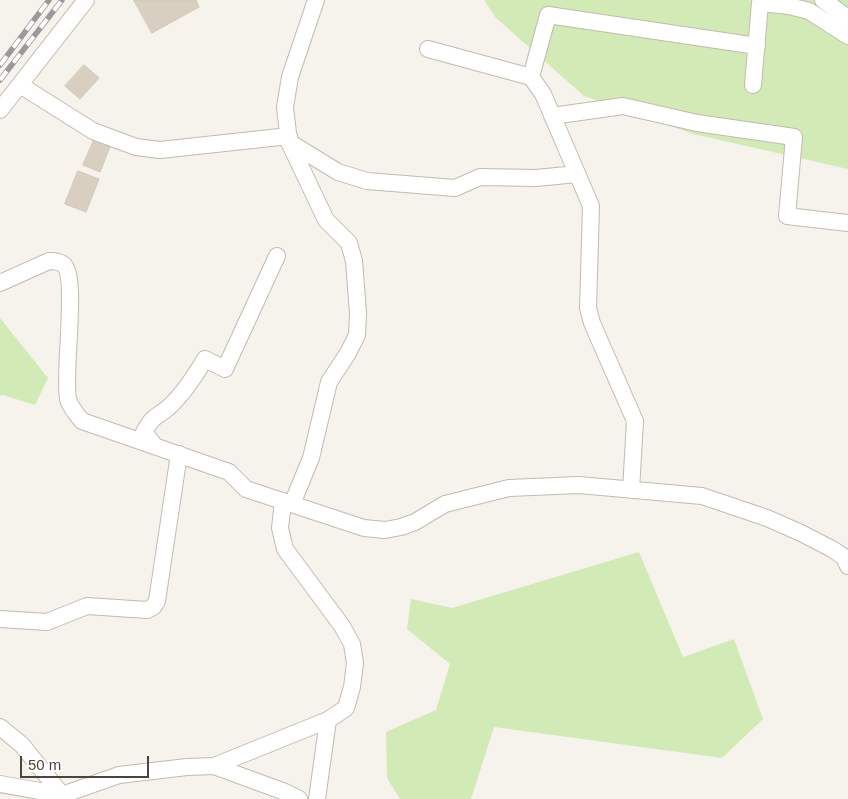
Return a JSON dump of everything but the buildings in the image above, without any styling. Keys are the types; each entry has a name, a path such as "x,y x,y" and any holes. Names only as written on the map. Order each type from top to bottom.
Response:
{"street":[{"path":"0,110 86,0"},
{"path":"0,784 62,795 119,775 187,767 214,766 328,720 346,708 352,687 355,662 352,644 342,626 285,549 280,528 287,502 311,458 329,382 357,335 358,313 354,261 349,243 326,220 289,139 285,107 290,78 316,0"},
{"path":"822,0 848,18"},
{"path":"753,85 760,3 789,6 809,11 848,36"},
{"path":"531,77 548,15 757,46"},
{"path":"428,49 531,77 543,94 591,206 588,308 592,323 635,421 631,490"},
{"path":"20,85 93,131 136,147 160,150 289,139 338,172 367,180 455,188 480,177 536,178 577,174"},
{"path":"552,116 623,106 697,123 794,137 788,216 848,223"},
{"path":"155,446 144,432 151,419 169,407 191,382 205,359 225,369 277,256"},
{"path":"0,283 50,261 58,261 64,265 69,273 70,291 68,400 74,412 82,421 229,472 246,489 364,528 385,530 415,522 445,504 510,488 579,485 702,496 767,518 832,548 844,557 848,566"},
{"path":"0,619 47,622 87,606 147,610 153,607 157,601 179,454"},
{"path":"317,799 328,720"},
{"path":"0,727 22,745 62,795"},
{"path":"214,766 299,799"}],"green space":[{"path":"484,0 848,0 848,169 693,134 584,96 495,17"},
{"path":"0,318 48,378 35,405 3,395 0,396"},
{"path":"639,552 683,657 734,639 763,719 722,758 494,727 471,799 400,799 387,778 386,732 436,710 450,664 407,629 411,599 452,608"}],"railway":[{"path":"0,65 49,0"},
{"path":"0,80 62,0"}]}
